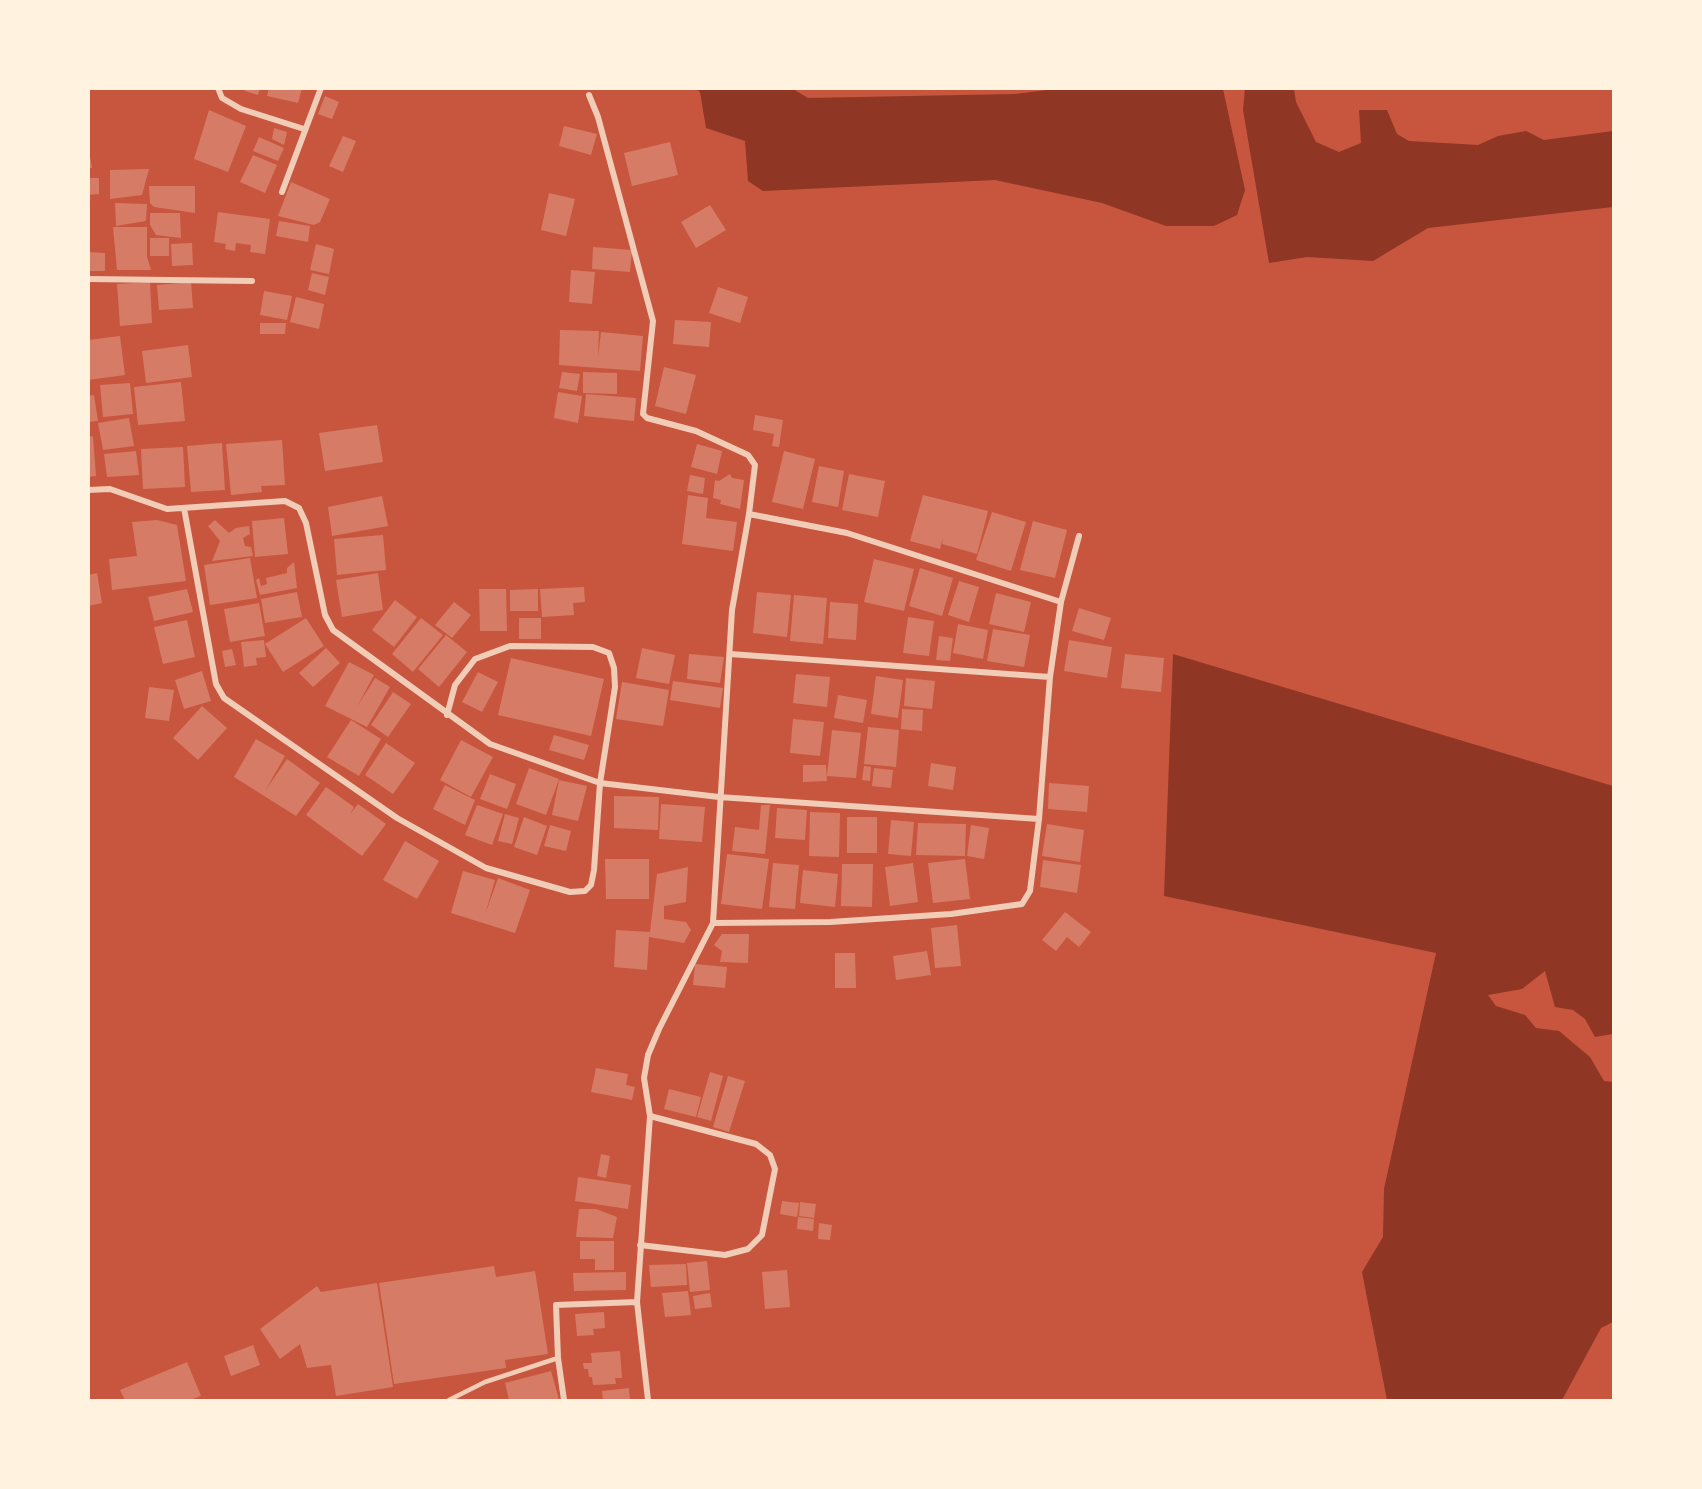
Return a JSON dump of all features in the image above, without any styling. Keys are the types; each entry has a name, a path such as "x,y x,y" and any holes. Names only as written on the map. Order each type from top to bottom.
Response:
{"street":[{"path":"218,88 222,98 241,109 304,129"},
{"path":"282,192 321,88"},
{"path":"590,95 653,321 654,332 644,414 647,418 696,431 748,455 755,465 732,610 713,923 648,1055 644,1078 650,1116 637,1302 648,1401"},
{"path":"88,279 252,281"},
{"path":"88,490 110,489 167,509 285,501 299,508 306,523 325,615 333,630 490,744 600,783 719,797 1039,819"},
{"path":"184,508 216,684 224,698 397,818 486,868 570,892 585,891 591,885 594,870 600,783 615,687 614,668 609,653 593,647 510,646 493,652 475,659 455,686 447,715"},
{"path":"749,514 847,533 1061,602"},
{"path":"713,923 830,922 951,914 1022,904 1030,891 1039,819 1050,677 1061,602 1079,536"},
{"path":"730,654 1050,677"},
{"path":"640,1245 725,1255 748,1250 762,1235 776,1169 770,1155 756,1144 650,1116"},
{"path":"564,1401 558,1358 556,1305 637,1302"}],"lane":[{"path":"449,1401 485,1382 558,1358"}],"shaded area":[{"path":"1063,88 1223,89 1245,190 1237,215 1214,226 1166,226 1102,203 995,180 763,191 748,181 745,141 706,128 700,92 696,89 793,89 808,98 1015,94"},
{"path":"1245,89 1294,89 1296,102 1316,142 1339,152 1361,143 1359,110 1387,110 1397,134 1409,141 1478,145 1498,136 1526,131 1544,140 1613,131 1613,207 1428,228 1373,261 1307,257 1269,263 1243,110"},
{"path":"1173,654 1613,786 1613,1034 1595,1037 1585,1019 1573,1010 1555,1007 1545,971 1522,989 1488,995 1496,1006 1525,1015 1536,1028 1559,1031 1590,1057 1604,1081 1613,1082 1613,1322 1601,1328 1562,1400 1387,1400 1362,1272 1383,1237 1384,1189 1436,953 1164,896"}],"building":[{"path":"246,88 260,88 258,95 245,91"},
{"path":"269,88 302,88 298,103 267,96"},
{"path":"325,96 339,102 332,119 318,114"},
{"path":"209,110 246,126 228,172 194,159"},
{"path":"564,126 597,134 591,155 559,146"},
{"path":"274,128 287,132 284,145 272,139"},
{"path":"343,136 356,141 343,172 329,166"},
{"path":"259,137 284,148 278,161 253,151"},
{"path":"670,142 678,175 632,186 624,153"},
{"path":"88,145 92,168 88,168"},
{"path":"253,155 277,165 265,193 240,182"},
{"path":"149,169 142,195 110,199 110,170"},
{"path":"88,178 99,178 99,194 88,195"},
{"path":"291,182 330,199 320,222 314,225 278,216"},
{"path":"149,186 195,186 195,213 154,207 150,203"},
{"path":"549,193 575,199 566,236 541,230"},
{"path":"115,203 147,204 146,221 116,226"},
{"path":"710,205 726,230 696,248 681,222"},
{"path":"218,212 270,219 265,254 250,252 251,245 236,243 235,251 225,249 226,244 214,242"},
{"path":"150,213 180,213 181,238 156,235 150,225"},
{"path":"279,221 310,226 308,242 276,236"},
{"path":"113,227 147,227 147,257 151,270 117,270"},
{"path":"150,238 169,238 169,256 150,256"},
{"path":"192,243 193,265 172,266 171,244"},
{"path":"316,244 334,249 329,274 310,270"},
{"path":"593,247 632,250 630,272 592,269"},
{"path":"88,252 105,253 105,271 88,271"},
{"path":"571,270 595,272 592,304 569,302"},
{"path":"312,273 329,277 325,295 308,290"},
{"path":"150,282 152,323 120,326 117,284"},
{"path":"191,282 193,308 159,310 157,285"},
{"path":"718,287 748,297 740,323 709,313"},
{"path":"264,291 292,296 287,320 260,315"},
{"path":"296,297 324,304 319,329 290,322"},
{"path":"675,320 711,322 709,347 673,344"},
{"path":"260,323 286,323 285,334 260,334"},
{"path":"560,330 599,331 598,357 601,332 643,336 640,371 559,365"},
{"path":"120,336 125,375 88,380 88,340"},
{"path":"188,345 192,377 146,383 142,351"},
{"path":"664,367 696,375 686,414 655,406"},
{"path":"562,372 580,374 577,391 559,388"},
{"path":"583,372 617,373 617,394 583,393"},
{"path":"181,382 185,421 138,425 134,387"},
{"path":"130,383 133,414 103,417 100,385"},
{"path":"558,392 582,396 578,423 554,418"},
{"path":"586,394 636,398 634,421 584,416"},
{"path":"94,395 98,421 88,422 88,396"},
{"path":"755,415 783,420 779,447 772,446 774,434 753,430"},
{"path":"129,418 134,446 103,450 98,423"},
{"path":"377,425 383,462 325,471 319,433"},
{"path":"93,436 96,476 88,477 88,437"},
{"path":"282,440 285,485 261,486 262,492 231,495 226,444"},
{"path":"222,443 225,490 191,492 187,446"},
{"path":"697,444 722,451 717,474 691,467"},
{"path":"183,447 185,487 143,489 141,449"},
{"path":"136,451 139,475 107,477 104,454"},
{"path":"784,451 815,459 803,509 772,502"},
{"path":"819,466 844,471 838,507 812,502"},
{"path":"730,474 732,478 744,480 740,509 720,504 721,500 713,498 715,480 719,481"},
{"path":"849,474 885,481 878,517 842,510"},
{"path":"690,475 705,478 703,494 687,491"},
{"path":"688,495 708,498 706,518 737,522 733,551 682,544"},
{"path":"923,495 988,511 977,554 942,544 943,537 940,549 910,541"},
{"path":"382,496 388,526 332,536 328,507"},
{"path":"992,512 1026,522 1011,571 976,560"},
{"path":"284,518 288,554 255,557 252,521"},
{"path":"157,520 177,525 186,581 112,590 109,559 137,556 132,522"},
{"path":"215,520 229,533 236,528 249,526 250,534 243,538 245,546 251,547 253,556 212,561 220,541 208,526"},
{"path":"1033,521 1067,530 1055,578 1020,570"},
{"path":"383,535 386,570 337,575 334,539"},
{"path":"250,558 257,598 210,605 204,565"},
{"path":"874,559 914,569 904,611 864,602"},
{"path":"294,562 297,588 260,595 256,580 259,578 261,586 267,584 266,578 287,573 287,568"},
{"path":"920,568 953,578 942,616 909,606"},
{"path":"97,573 102,603 88,606 88,575"},
{"path":"378,573 383,610 342,617 336,580"},
{"path":"959,581 979,587 969,622 948,615"},
{"path":"584,587 585,602 573,603 574,615 542,617 540,589"},
{"path":"187,589 193,612 154,621 148,597"},
{"path":"479,589 506,589 507,631 480,631"},
{"path":"538,589 538,611 510,611 510,590"},
{"path":"297,592 302,617 265,623 261,599"},
{"path":"757,592 791,595 787,637 753,633"},
{"path":"996,593 1031,602 1024,632 989,624"},
{"path":"794,595 827,598 823,644 790,641"},
{"path":"395,600 417,617 394,647 372,630"},
{"path":"454,602 471,615 452,638 435,625"},
{"path":"830,602 858,604 856,640 828,638"},
{"path":"259,603 265,636 230,642 224,609"},
{"path":"1079,608 1111,618 1104,640 1072,631"},
{"path":"908,617 934,621 929,656 903,653"},
{"path":"306,618 324,646 283,672 265,644"},
{"path":"421,618 443,635 413,672 392,654"},
{"path":"519,618 541,618 541,639 519,639"},
{"path":"187,620 195,657 163,664 154,627"},
{"path":"958,624 988,630 983,659 953,653"},
{"path":"993,629 1030,635 1024,667 987,661"},
{"path":"446,635 467,652 439,687 418,669"},
{"path":"939,636 953,638 950,661 936,660"},
{"path":"264,640 266,657 256,658 257,665 244,667 241,642"},
{"path":"1069,640 1112,647 1107,678 1064,671"},
{"path":"326,648 340,663 313,687 299,673"},
{"path":"642,648 675,655 669,684 636,678"},
{"path":"232,649 236,665 225,667 222,651"},
{"path":"689,654 724,657 720,683 687,679"},
{"path":"1125,654 1164,658 1161,692 1121,688"},
{"path":"511,658 604,679 591,736 498,715"},
{"path":"349,662 374,675 357,707 375,678 390,687 367,727 325,706"},
{"path":"202,671 211,701 184,709 175,680"},
{"path":"478,672 498,682 482,712 462,702"},
{"path":"796,674 830,677 827,707 793,703"},
{"path":"876,676 903,680 898,718 871,714"},
{"path":"906,678 935,681 932,709 904,706"},
{"path":"673,681 723,688 720,708 670,700"},
{"path":"622,682 669,690 663,726 616,719"},
{"path":"149,687 174,690 169,721 145,718"},
{"path":"393,692 411,704 388,737 371,725"},
{"path":"838,695 867,700 863,723 834,718"},
{"path":"202,706 227,728 198,760 173,738"},
{"path":"902,709 923,710 922,731 901,729"},
{"path":"793,719 824,722 820,756 790,753"},
{"path":"351,720 381,739 359,776 327,757"},
{"path":"868,727 899,730 896,767 864,764"},
{"path":"832,730 861,733 856,778 827,776"},
{"path":"554,735 589,745 584,760 549,750"},
{"path":"256,739 285,756 265,791 287,759 320,783 296,816 234,777"},
{"path":"461,740 493,757 471,797 440,780"},
{"path":"386,743 415,763 393,794 365,775"},
{"path":"931,763 956,767 953,790 928,786"},
{"path":"803,765 826,765 827,781 803,782"},
{"path":"864,766 871,767 870,781 862,780"},
{"path":"529,768 559,779 546,815 516,804"},
{"path":"874,768 893,770 891,788 872,786"},
{"path":"490,774 516,784 507,809 480,799"},
{"path":"559,780 587,786 578,821 552,815"},
{"path":"1049,783 1089,786 1087,812 1048,809"},
{"path":"445,785 475,800 465,825 433,809"},
{"path":"326,787 354,807 350,814 358,804 386,824 362,856 306,815"},
{"path":"614,796 659,797 658,830 614,828"},
{"path":"661,804 705,807 702,842 659,839"},
{"path":"477,805 503,814 492,845 465,835"},
{"path":"761,805 770,805 765,854 732,851 735,827 759,830"},
{"path":"777,808 807,810 805,840 775,838"},
{"path":"810,812 840,813 839,857 809,856"},
{"path":"505,814 519,818 512,844 498,841"},
{"path":"524,817 547,826 537,855 514,847"},
{"path":"847,817 877,817 877,853 847,853"},
{"path":"891,820 914,822 911,856 888,854"},
{"path":"918,823 966,824 965,856 916,855"},
{"path":"1047,824 1084,830 1080,862 1042,856"},
{"path":"550,825 571,831 566,851 544,846"},
{"path":"971,825 989,828 984,859 967,856"},
{"path":"405,841 439,861 417,899 383,880"},
{"path":"727,854 769,859 762,909 721,904"},
{"path":"605,859 649,859 649,899 606,899"},
{"path":"965,859 970,899 933,903 928,863"},
{"path":"1043,860 1081,865 1077,893 1040,887"},
{"path":"773,863 799,865 795,909 769,907"},
{"path":"913,863 918,902 890,906 885,867"},
{"path":"842,864 873,864 872,907 841,906"},
{"path":"688,867 686,902 664,906 664,919 686,922 691,930 684,943 649,937 647,970 614,967 616,930 650,932 657,874"},
{"path":"803,870 838,874 835,907 800,903"},
{"path":"463,871 495,880 485,915 498,878 530,890 515,933 451,913"},
{"path":"1065,912 1091,932 1079,947 1067,937 1056,951 1042,940"},
{"path":"957,925 961,966 935,968 931,928"},
{"path":"722,934 749,934 748,963 720,962 722,951 714,945"},
{"path":"927,951 931,975 896,980 893,956"},
{"path":"835,953 855,953 856,988 835,988"},
{"path":"695,964 727,967 725,988 693,985"},
{"path":"596,1068 628,1074 626,1085 635,1087 632,1100 591,1092"},
{"path":"710,1072 723,1076 711,1121 697,1117"},
{"path":"728,1076 745,1081 729,1132 713,1127"},
{"path":"669,1089 701,1097 696,1117 664,1109"},
{"path":"601,1154 610,1156 606,1178 597,1176"},
{"path":"578,1177 631,1185 628,1209 575,1201"},
{"path":"782,1201 799,1203 797,1217 780,1214"},
{"path":"800,1202 816,1204 814,1218 799,1216"},
{"path":"579,1209 596,1209 617,1217 613,1238 576,1237"},
{"path":"798,1217 814,1219 813,1231 797,1229"},
{"path":"819,1223 832,1225 830,1240 818,1239"},
{"path":"580,1241 614,1241 614,1270 595,1270 595,1259 580,1259"},
{"path":"707,1261 710,1290 690,1292 687,1263"},
{"path":"686,1264 687,1285 651,1287 649,1265"},
{"path":"494,1266 496,1277 535,1271 548,1354 505,1360 506,1368 394,1384 379,1283"},
{"path":"787,1270 790,1307 765,1309 762,1272"},
{"path":"626,1272 626,1290 574,1291 573,1273"},
{"path":"377,1283 393,1387 336,1396 331,1365 307,1368 300,1344 280,1359 260,1329 317,1286 321,1292"},
{"path":"688,1291 691,1315 665,1317 662,1293"},
{"path":"710,1293 712,1307 695,1309 693,1296"},
{"path":"604,1312 605,1328 593,1329 594,1335 577,1336 575,1314"},
{"path":"253,1345 260,1365 231,1376 224,1356"},
{"path":"620,1351 622,1378 615,1378 616,1384 593,1385 592,1377 589,1377 588,1369 584,1369 583,1363 592,1363 591,1353"},
{"path":"187,1362 201,1396 190,1400 125,1400 120,1390"},
{"path":"551,1371 559,1400 509,1400 505,1383"},
{"path":"629,1388 630,1400 603,1400 602,1391"}]}
